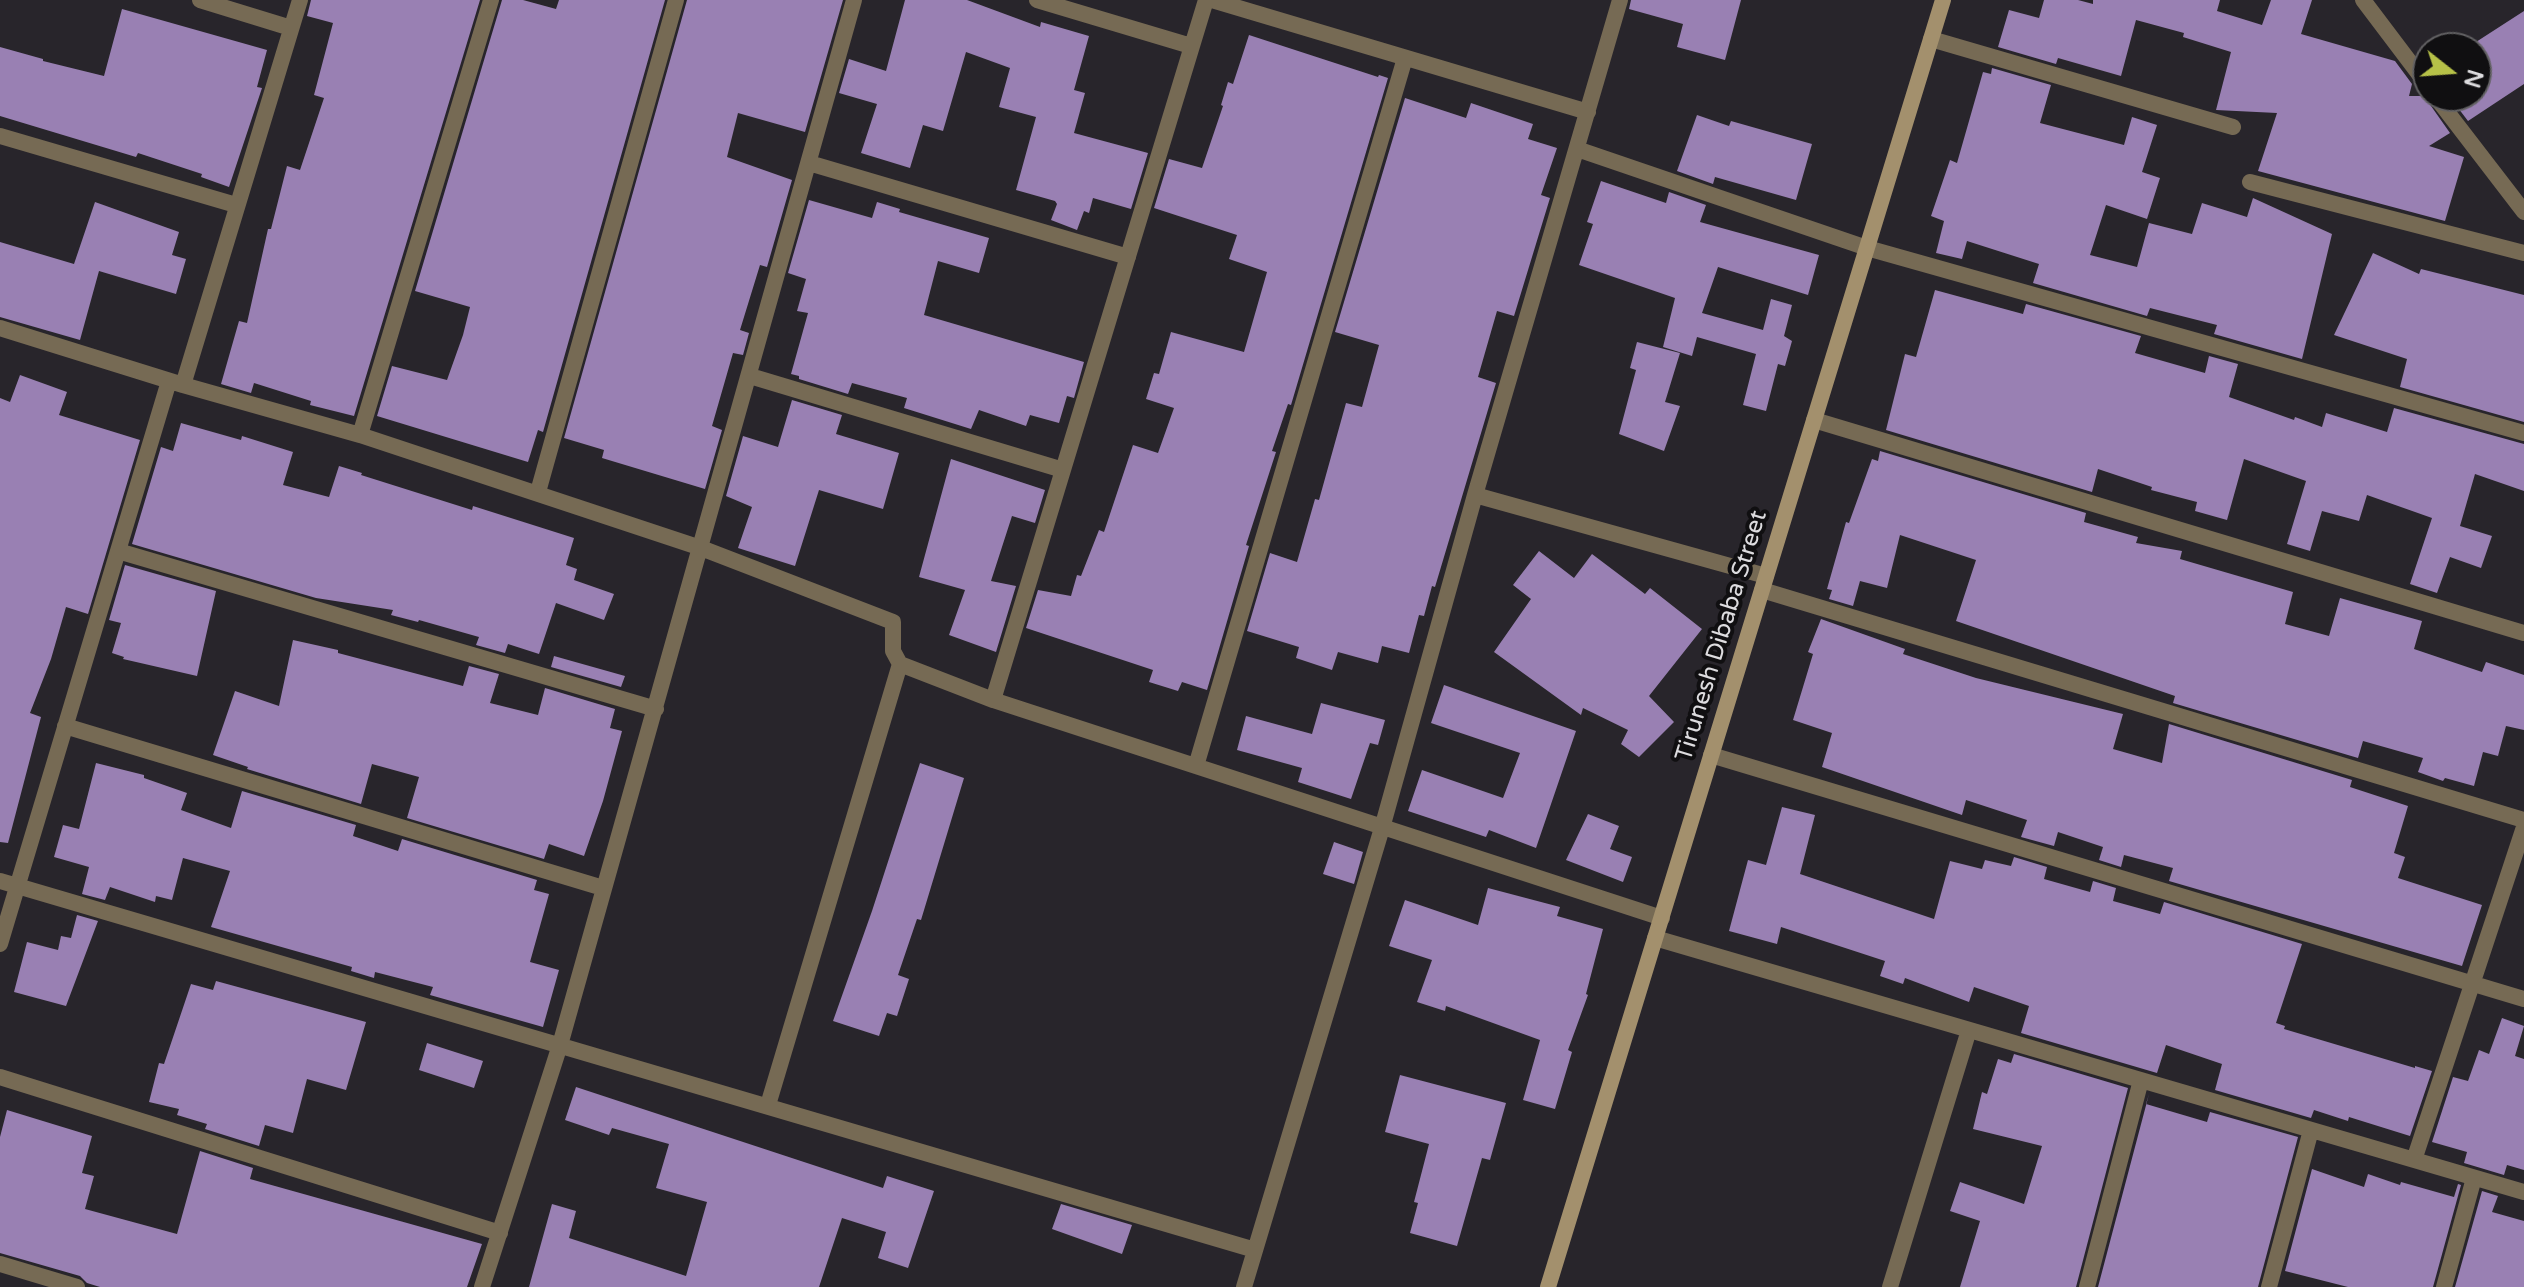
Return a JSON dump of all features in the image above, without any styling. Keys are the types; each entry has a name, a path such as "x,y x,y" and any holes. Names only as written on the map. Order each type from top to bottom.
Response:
{"main road":[{"name":"Tirunesh Dibaba Street","path":"1548,1287 1943,0"}],"street":[{"path":"200,0 291,28"},
{"path":"0,944 118,551 236,205 300,0"},
{"path":"360,435 491,0"},
{"path":"538,492 676,0"},
{"path":"482,1287 560,1045 854,0"},
{"path":"1037,0 1191,46"},
{"path":"993,700 1191,46 1209,0 1588,112"},
{"path":"1244,1287 1382,828 1475,495 1620,0"},
{"path":"2363,0 2412,65"},
{"path":"1931,39 2233,127"},
{"path":"1196,766 1405,58"},
{"path":"2447,112 2524,212"},
{"path":"0,136 236,205"},
{"path":"1577,149 1867,248 2524,433"},
{"path":"809,163 1128,257"},
{"path":"2250,182 2524,253"},
{"path":"0,328 176,383 360,435 701,548 893,622 893,651 900,664 993,700 1662,918"},
{"path":"750,376 1063,470"},
{"path":"1814,420 2524,633"},
{"path":"1475,495 2524,820"},
{"path":"118,551 656,709"},
{"path":"768,1105 900,664"},
{"path":"65,726 603,888"},
{"path":"1711,755 2524,999"},
{"path":"2414,1160 2524,827"},
{"path":"0,881 1255,1250"},
{"path":"1655,938 2524,1192"},
{"path":"1890,1287 1969,1030"},
{"path":"0,1077 500,1233"},
{"path":"2087,1287 2141,1080"},
{"path":"2269,1287 2311,1130"},
{"path":"2444,1287 2474,1178"},
{"path":"0,1264 77,1287"}],"building":[{"path":"311,0 480,0 354,416 310,405 311,401 254,383 251,393 221,384 239,321 247,323 268,229 271,229 287,166 300,170 324,98 314,95 333,23 307,16"},
{"path":"502,0 523,0 556,9 559,0 665,0 543,432 538,430 528,462 377,416 392,366 447,380 463,335 470,307 415,291"},
{"path":"687,0 843,0 805,132 738,113 727,157 792,180 767,267 760,265 740,330 749,333 743,355 733,353 712,426 722,430 705,489 602,458 604,450 564,438"},
{"path":"905,0 967,0 1040,27 1041,22 1089,36 1074,90 1085,93 1074,133 1148,153 1131,209 1093,198 1089,213 1084,211 1077,230 1051,220 1057,204 1055,201 1016,190 1036,117 999,107 1010,68 966,52 943,131 923,125 910,168 861,153 877,104 839,93 849,59 886,71"},
{"path":"1631,0 1741,0 1725,60 1677,47 1683,24 1629,9"},
{"path":"2044,0 2078,0 2093,4 2093,0 2220,0 2217,11 2262,25 2271,0 2312,0 2301,34 2395,61 2412,84 2409,96 2412,96 2412,112 2435,112 2450,133 2429,146 2464,157 2445,221 2258,171 2277,113 2216,110 2231,52 2183,37 2184,33 2136,20 2121,76 2058,58 2056,64 1998,47 2009,10 2039,18"},
{"path":"122,9 267,50 257,87 262,88 229,187 201,177 202,174 138,153 136,157 0,116 0,47 104,76"},
{"path":"2524,11 2524,84 2492,105 2492,32"},
{"path":"1249,35 1388,78 1291,405 1288,404 1272,451 1276,452 1246,545 1249,546 1207,690 1182,682 1178,691 1149,682 1153,670 1026,628 1038,590 1071,596 1077,575 1081,576 1099,530 1104,532 1133,445 1158,453 1174,408 1146,399 1154,373 1159,374 1171,332 1244,352 1267,272 1229,259 1237,235 1154,208 1169,159 1202,168 1228,82 1233,84"},
{"path":"1992,68 2051,85 2040,123 2124,145 2132,117 2157,125 2142,172 2160,178 2147,219 2106,205 2090,255 2137,267 2149,223 2192,234 2202,203 2247,217 2253,198 2332,234 2302,359 2214,334 2217,325 2150,308 2147,316 2033,283 2039,264 1967,241 1962,259 1936,253 1944,221 1931,216 1950,160 1957,163 1983,72 1991,74"},
{"path":"1405,98 1466,118 1471,103 1533,124 1528,139 1557,148 1541,195 1550,198 1514,316 1497,311 1478,377 1496,383 1435,587 1432,586 1424,616 1419,615 1409,653 1382,646 1378,663 1338,652 1332,670 1296,658 1299,647 1247,631 1270,553 1297,562 1315,499 1319,500 1346,403 1362,407 1379,345 1335,332"},
{"path":"2461,112 2482,112 2468,121"},
{"path":"1697,115 1729,126 1731,121 1812,144 1796,200 1715,177 1713,184 1677,171"},
{"path":"1601,181 1666,203 1669,192 1706,205 1700,222 1819,255 1808,295 1718,267 1702,313 1763,330 1771,299 1792,305 1784,336 1792,341 1785,366 1778,364 1766,411 1743,405 1756,354 1697,337 1692,356 1663,347 1675,298 1579,265 1593,224 1587,222"},
{"path":"809,200 872,218 877,202 900,209 899,212 989,238 979,273 938,261 924,315 1084,362 1074,398 1067,396 1059,423 1030,415 1026,426 979,410 971,429 904,408 907,398 852,383 848,394 791,374 808,313 797,311 806,279 788,273"},
{"path":"95,202 179,232 172,255 186,259 176,294 99,271 80,340 0,317 0,242 74,264"},
{"path":"2373,253 2419,274 2421,269 2524,295 2524,422 2400,387 2407,359 2334,335"},
{"path":"1935,290 2023,314 2026,304 2141,336 2135,353 2205,373 2209,356 2238,364 2229,397 2294,420 2295,417 2322,427 2326,413 2387,432 2394,408 2524,444 2524,491 2475,474 2460,526 2492,536 2481,568 2450,557 2437,593 2410,584 2432,518 2367,495 2359,521 2322,511 2310,551 2287,544 2306,481 2244,459 2227,520 2195,511 2197,502 2151,490 2152,487 2098,469 2092,492 1886,430 1905,354 1916,357"},
{"path":"1637,342 1680,353 1665,402 1680,406 1664,451 1619,434 1636,370 1630,368"},
{"path":"20,375 67,392 59,415 140,440 88,614 66,607 51,659 30,713 41,717 8,843 0,842 0,398 10,402"},
{"path":"792,400 842,415 836,434 899,453 883,509 819,490 795,566 738,548 752,507 726,496 743,436 778,447"},
{"path":"181,423 241,440 242,436 293,452 283,485 329,497 339,466 472,510 473,506 574,538 566,565 577,569 574,580 614,594 604,620 556,603 539,654 508,644 505,653 476,645 479,637 391,615 393,610 316,598 132,544 161,447 173,451"},
{"path":"1880,451 2086,513 2084,522 2138,537 2136,543 2182,551 2180,559 2293,592 2285,624 2329,636 2340,598 2422,621 2414,649 2482,672 2486,662 2524,675 2524,730 2506,726 2498,756 2483,752 2474,786 2445,778 2443,781 2418,772 2423,758 2363,741 2358,758 2173,703 2175,696 1956,621 1976,560 1900,535 1887,588 1860,581 1853,606 1829,599 1832,590 1827,589 1846,522 1849,523 1872,459 1878,461"},
{"path":"951,459 1045,490 1035,523 1012,516 991,581 1016,586 996,652 949,635 965,590 919,577"},
{"path":"1539,551 1574,578 1592,554 1645,594 1650,588 1702,629 1649,696 1674,722 1639,757 1621,744 1628,730 1583,708 1581,715 1494,652 1531,599 1513,585"},
{"path":"125,565 216,591 197,676 123,659 112,653 121,623 109,620"},
{"path":"1821,619 1905,649 1903,654 1976,678 2123,714 2113,749 2162,763 2169,724 2352,780 2350,787 2408,806 2394,853 2405,857 2398,878 2482,905 2462,966 2169,881 2173,868 2124,855 2121,867 2099,860 2103,847 2058,832 2054,846 2021,837 2027,820 1966,800 1962,815 1822,767 1832,733 1793,720 1813,654 1808,652"},
{"path":"293,640 463,686 469,666 499,674 490,703 538,715 545,688 615,709 610,728 622,731 584,856 549,844 544,859 407,818 419,777 372,764 361,804 247,769 213,755 235,691 279,706"},
{"path":"554,656 625,676 621,687 551,667"},
{"path":"1444,685 1576,731 1536,848 1489,830 1486,837 1408,811 1422,770 1503,798 1520,753 1431,723"},
{"path":"1321,703 1385,720 1378,745 1370,743 1351,799 1298,782 1302,768 1237,750 1246,716 1312,734"},
{"path":"96,763 144,775 144,778 187,793 181,810 231,828 242,791 356,825 353,836 398,851 402,839 537,880 534,890 549,894 530,962 559,970 543,1027 430,995 433,987 375,972 374,978 351,971 352,967 211,927 230,871 183,858 172,900 156,896 155,902 110,887 105,900 82,894 89,867 54,857 63,825 79,829"},
{"path":"920,763 964,778 921,920 917,919 898,975 909,979 897,1016 887,1013 879,1036 833,1021"},
{"path":"1782,807 1815,815 1800,874 1934,919 1950,861 1982,869 1985,860 2011,866 2014,857 2047,867 2044,879 2090,892 2093,881 2116,888 2113,901 2160,914 2164,902 2302,944 2276,1023 2285,1026 2284,1029 2432,1071 2410,1136 2314,1110 2311,1118 2215,1090 2222,1064 2166,1045 2157,1073 2021,1033 2029,1006 1974,987 1969,1002 1905,978 1903,984 1880,976 1885,961 1781,927 1777,944 1729,931 1748,860 1766,865"},
{"path":"1588,814 1619,826 1610,849 1632,857 1623,882 1566,860"},
{"path":"1334,842 1363,852 1354,884 1323,874"},
{"path":"1488,888 1560,907 1557,916 1603,929 1588,995 1568,1050 1572,1052 1555,1109 1523,1100 1540,1040 1446,1006 1445,1011 1417,1002 1432,960 1389,946 1405,900 1478,925"},
{"path":"77,915 98,921 66,1006 14,992 27,942 58,950 61,936 71,938"},
{"path":"216,981 366,1022 346,1090 307,1079 293,1133 265,1125 259,1146 205,1129 207,1124 177,1115 179,1109 149,1102 159,1063 164,1064 191,984 213,990"},
{"path":"2502,1018 2524,1026 2515,1056 2524,1059 2524,1170 2507,1165 2504,1175 2464,1163 2467,1152 2432,1142 2453,1077 2468,1081 2479,1050 2489,1054"},
{"path":"427,1043 483,1061 474,1088 419,1070"},
{"path":"2014,1054 2128,1088 2076,1287 1960,1287 1980,1221 1950,1211 1960,1182 2024,1204 2042,1146 1973,1129 1982,1092 1987,1094 1998,1059 2011,1063"},
{"path":"1400,1075 1506,1103 1490,1160 1482,1158 1457,1246 1410,1233 1418,1203 1414,1202 1429,1144 1385,1132"},
{"path":"576,1087 883,1188 887,1176 934,1191 908,1268 878,1258 886,1232 842,1218 819,1287 529,1287 552,1204 576,1211 569,1238 686,1276 707,1202 656,1188 669,1144 612,1128 609,1135 565,1120"},
{"path":"2146,1104 2207,1122 2210,1112 2298,1137 2258,1287 2098,1287"},
{"path":"7,1110 92,1136 82,1173 94,1176 85,1209 177,1234 200,1151 253,1168 250,1179 482,1244 467,1287 100,1287 87,1283 80,1276 0,1253 0,1137"},
{"path":"2312,1169 2364,1187 2368,1174 2454,1197 2458,1184 2461,1185 2433,1287 2348,1287 2285,1271"},
{"path":"2482,1191 2498,1196 2492,1212 2524,1221 2524,1287 2455,1287"},
{"path":"1061,1204 1132,1225 1122,1254 1052,1229"}]}
